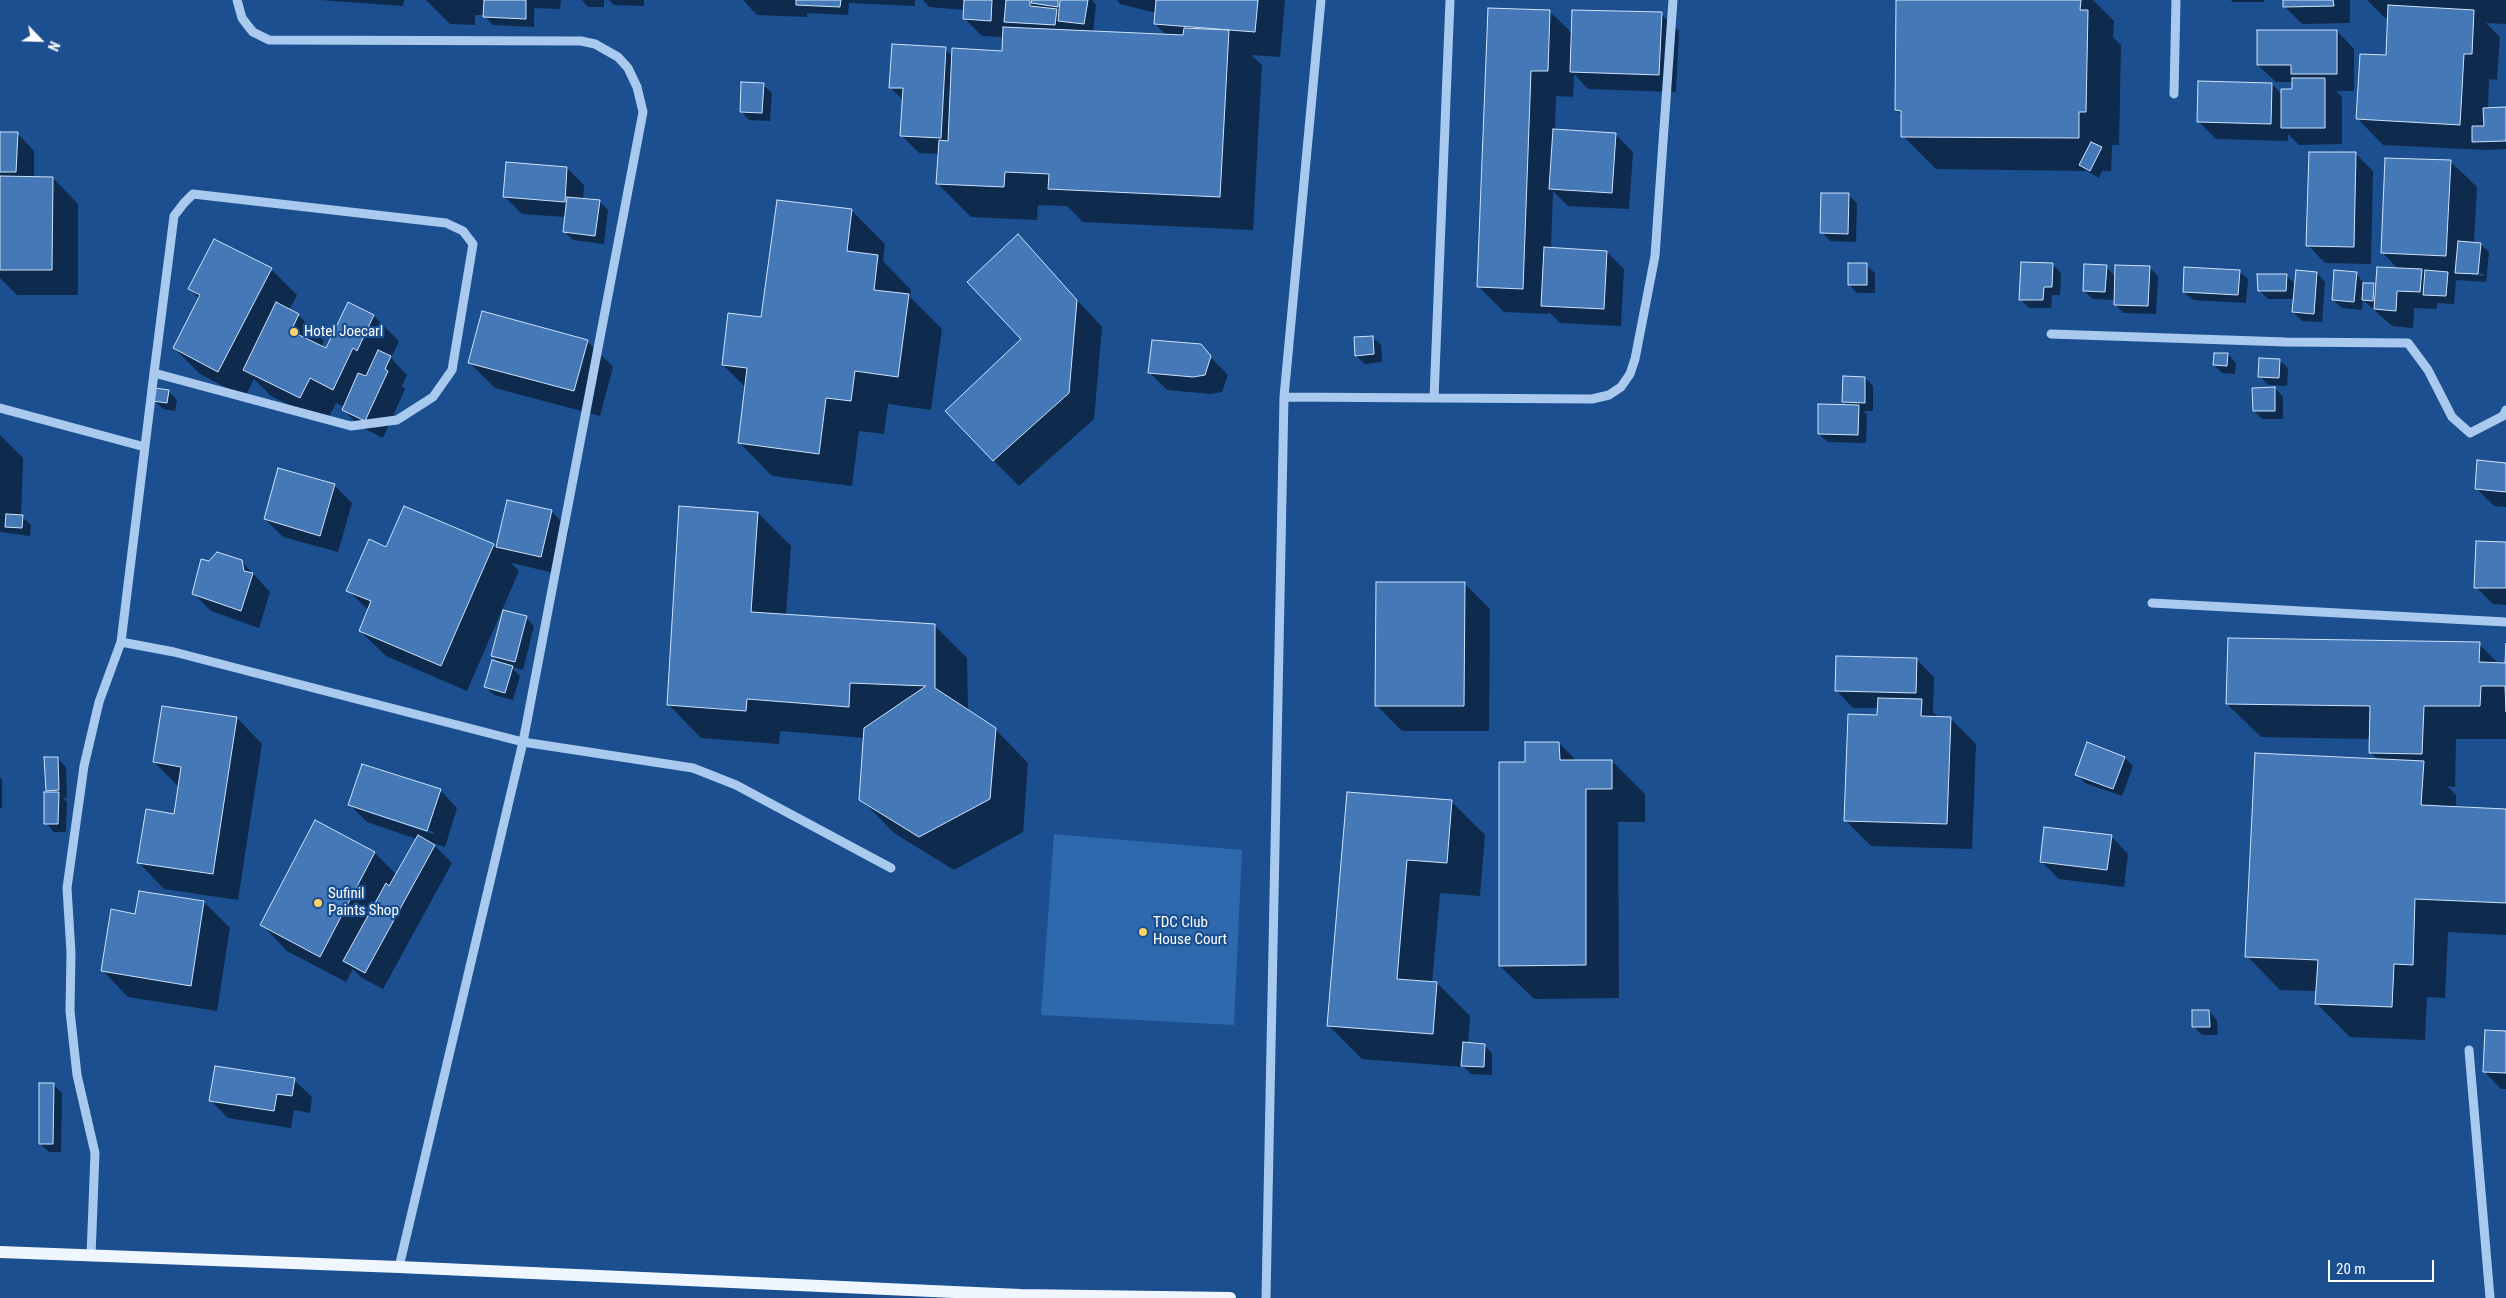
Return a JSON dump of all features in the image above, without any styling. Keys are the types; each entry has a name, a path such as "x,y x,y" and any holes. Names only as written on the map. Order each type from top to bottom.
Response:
{"main road":[{"path":"0,1252 399,1267 1020,1295 1230,1298"}],"street":[{"path":"237,0 242,18 248,26 253,32 269,40 581,41 595,44 618,57 628,68 637,87 643,112 523,742 399,1267"},
{"path":"1266,1298 1284,398 1321,0"},
{"path":"1434,398 1450,0"},
{"path":"1284,398 1592,399 1609,395 1621,387 1630,374 1655,256 1672,0"},
{"path":"2174,94 2176,0"},
{"path":"91,1256 94,1153 77,1075 70,1011 71,953 67,888 84,766 99,702 121,642 154,373 174,216 193,194 446,223 463,230 473,244 452,370 433,396 397,420 351,426 154,373"},
{"path":"2051,334 2286,342 2408,343 2428,370 2452,417 2470,433 2503,416 2506,410"},
{"path":"0,408 145,447"},
{"path":"2152,603 2506,622"},
{"path":"121,642 174,652 523,742 694,768 736,784 891,868"},
{"path":"2469,1050 2490,1298"}],"shaded area":[{"name":"TDC Club House Court","path":"1054,834 1242,850 1234,1025 1041,1015"}],"building":[{"path":"484,0 526,0 526,19 483,17"},
{"path":"796,0 841,0 840,7 796,5"},
{"path":"964,0 992,0 991,21 963,19"},
{"path":"1006,0 1030,0 1030,6 1057,9 1055,25 1004,22"},
{"path":"1032,0 1058,0 1058,7 1031,3"},
{"path":"1060,0 1088,0 1084,24 1058,21"},
{"path":"1156,0 1258,0 1255,32 1154,24"},
{"path":"1896,0 2081,0 2080,10 2088,10 2086,112 2079,112 2079,138 1901,137 1901,111 1895,110"},
{"path":"2283,0 2333,0 2334,6 2283,7"},
{"path":"2388,5 2474,10 2472,54 2464,54 2460,125 2356,119 2360,54 2386,55"},
{"path":"1488,8 1550,10 1548,71 1531,71 1523,289 1477,287"},
{"path":"1572,10 1662,12 1659,75 1570,72"},
{"path":"1003,27 1183,35 1184,28 1229,30 1220,197 1048,189 1049,174 1005,172 1004,187 936,184 939,140 948,141 952,48 1002,51"},
{"path":"2257,30 2337,30 2337,74 2291,74 2291,65 2257,65"},
{"path":"892,44 946,47 941,138 900,136 903,88 889,88"},
{"path":"2292,78 2325,78 2325,128 2281,128 2281,89 2292,89"},
{"path":"2198,81 2272,83 2271,124 2197,122"},
{"path":"741,82 764,83 762,113 740,112"},
{"path":"2506,107 2506,141 2472,142 2472,126 2484,126 2483,108"},
{"path":"1553,129 1616,133 1612,193 1549,189"},
{"path":"0,132 18,132 16,172 0,172"},
{"path":"2091,142 2102,147 2090,171 2079,165"},
{"path":"2309,152 2356,152 2354,247 2306,246"},
{"path":"2385,158 2451,160 2446,256 2381,253"},
{"path":"506,162 567,167 565,202 503,197"},
{"path":"0,176 53,177 52,270 0,270"},
{"path":"1821,193 1849,193 1848,234 1820,233"},
{"path":"567,197 600,200 595,236 563,232"},
{"path":"777,200 852,209 847,251 878,255 874,290 909,294 898,377 855,371 851,401 826,398 819,454 738,443 747,368 722,365 728,313 761,317"},
{"path":"1018,234 1077,300 1069,393 993,461 945,411 1021,339 967,282"},
{"path":"214,239 272,268 218,372 173,348 200,295 188,289"},
{"path":"2458,241 2481,243 2478,274 2455,273"},
{"path":"1544,247 1607,251 1604,309 1541,306"},
{"path":"2021,262 2053,263 2052,287 2044,287 2043,300 2019,300"},
{"path":"1848,263 1867,263 1867,285 1848,285"},
{"path":"2084,264 2107,265 2105,292 2083,291"},
{"path":"2115,265 2150,266 2148,306 2114,305"},
{"path":"2184,267 2240,270 2238,295 2183,292"},
{"path":"2377,267 2422,269 2420,292 2397,291 2396,311 2374,309"},
{"path":"2296,270 2317,272 2314,314 2292,312"},
{"path":"2334,270 2357,272 2354,302 2332,300"},
{"path":"2425,270 2448,272 2446,296 2423,295"},
{"path":"2257,274 2287,274 2286,291 2258,291"},
{"path":"2363,283 2374,283 2373,301 2362,300"},
{"path":"276,302 299,314 291,331 326,348 348,302 374,315 357,351 353,348 333,390 310,378 300,398 243,370"},
{"path":"482,311 588,340 574,391 468,363"},
{"path":"1373,336 1374,354 1355,356 1354,337"},
{"path":"1152,340 1201,344 1211,356 1205,375 1193,377 1148,373"},
{"path":"378,350 391,356 385,369 388,371 365,421 342,410 358,373 366,376"},
{"path":"2214,353 2228,353 2227,366 2213,365"},
{"path":"2259,358 2280,359 2279,378 2258,377"},
{"path":"1843,376 1865,377 1865,403 1842,402"},
{"path":"2275,387 2275,411 2253,411 2252,388"},
{"path":"155,388 169,390 167,403 153,401"},
{"path":"1818,404 1859,405 1858,435 1818,434"},
{"path":"2477,460 2506,463 2506,492 2475,489"},
{"path":"278,468 335,484 320,536 264,519"},
{"path":"507,500 552,510 541,557 496,547"},
{"path":"404,506 494,544 441,666 359,631 371,601 346,591 369,539 386,547"},
{"path":"679,506 758,512 751,612 935,624 935,688 996,728 990,799 919,837 859,800 864,728 926,686 850,683 849,707 747,699 746,711 667,705"},
{"path":"6,514 23,515 22,528 5,527"},
{"path":"2476,541 2506,542 2506,588 2474,588"},
{"path":"217,552 242,560 244,571 253,573 241,611 192,594 201,559 209,561"},
{"path":"1376,582 1465,582 1464,706 1375,706"},
{"path":"503,610 527,616 515,662 491,656"},
{"path":"2228,638 2480,642 2479,662 2505,663 2506,643 2506,712 2505,686 2481,686 2480,706 2424,706 2422,754 2369,753 2370,706 2226,704"},
{"path":"1836,656 1917,658 1916,693 1835,691"},
{"path":"492,660 513,666 505,693 484,687"},
{"path":"1878,698 1922,699 1921,716 1951,717 1947,824 1844,821 1848,714 1877,715"},
{"path":"162,706 237,717 213,874 137,863 146,809 174,814 181,767 153,762"},
{"path":"1525,742 1559,742 1560,760 1612,760 1612,789 1586,789 1586,965 1499,966 1499,762 1525,762"},
{"path":"2087,742 2125,757 2113,789 2075,775"},
{"path":"2255,753 2424,761 2421,805 2506,809 2506,903 2415,899 2413,965 2394,964 2392,1007 2315,1004 2318,960 2245,957"},
{"path":"44,757 58,757 59,790 46,791"},
{"path":"362,764 441,789 427,831 348,805"},
{"path":"44,792 59,792 58,824 44,824"},
{"path":"1347,792 1452,800 1447,863 1407,860 1397,979 1437,982 1433,1034 1327,1026"},
{"path":"315,820 375,852 320,957 260,925"},
{"path":"2044,827 2112,835 2107,870 2040,862"},
{"path":"418,835 435,845 365,973 343,961 386,883 389,886"},
{"path":"139,891 204,901 191,986 101,971 111,909 135,914"},
{"path":"2192,1010 2209,1010 2210,1027 2192,1027"},
{"path":"2485,1030 2506,1031 2506,1073 2483,1072"},
{"path":"1463,1042 1485,1044 1484,1067 1461,1066"},
{"path":"215,1066 295,1078 292,1096 277,1094 274,1111 209,1101"},
{"path":"39,1083 54,1083 53,1144 39,1144"}],"place":[{"name":"Hotel Joecarl","path":"294,332"},
{"name":"Sufinil Paints Shop","path":"318,903"},
{"name":"TDC Club House Court","path":"1143,932"}]}
